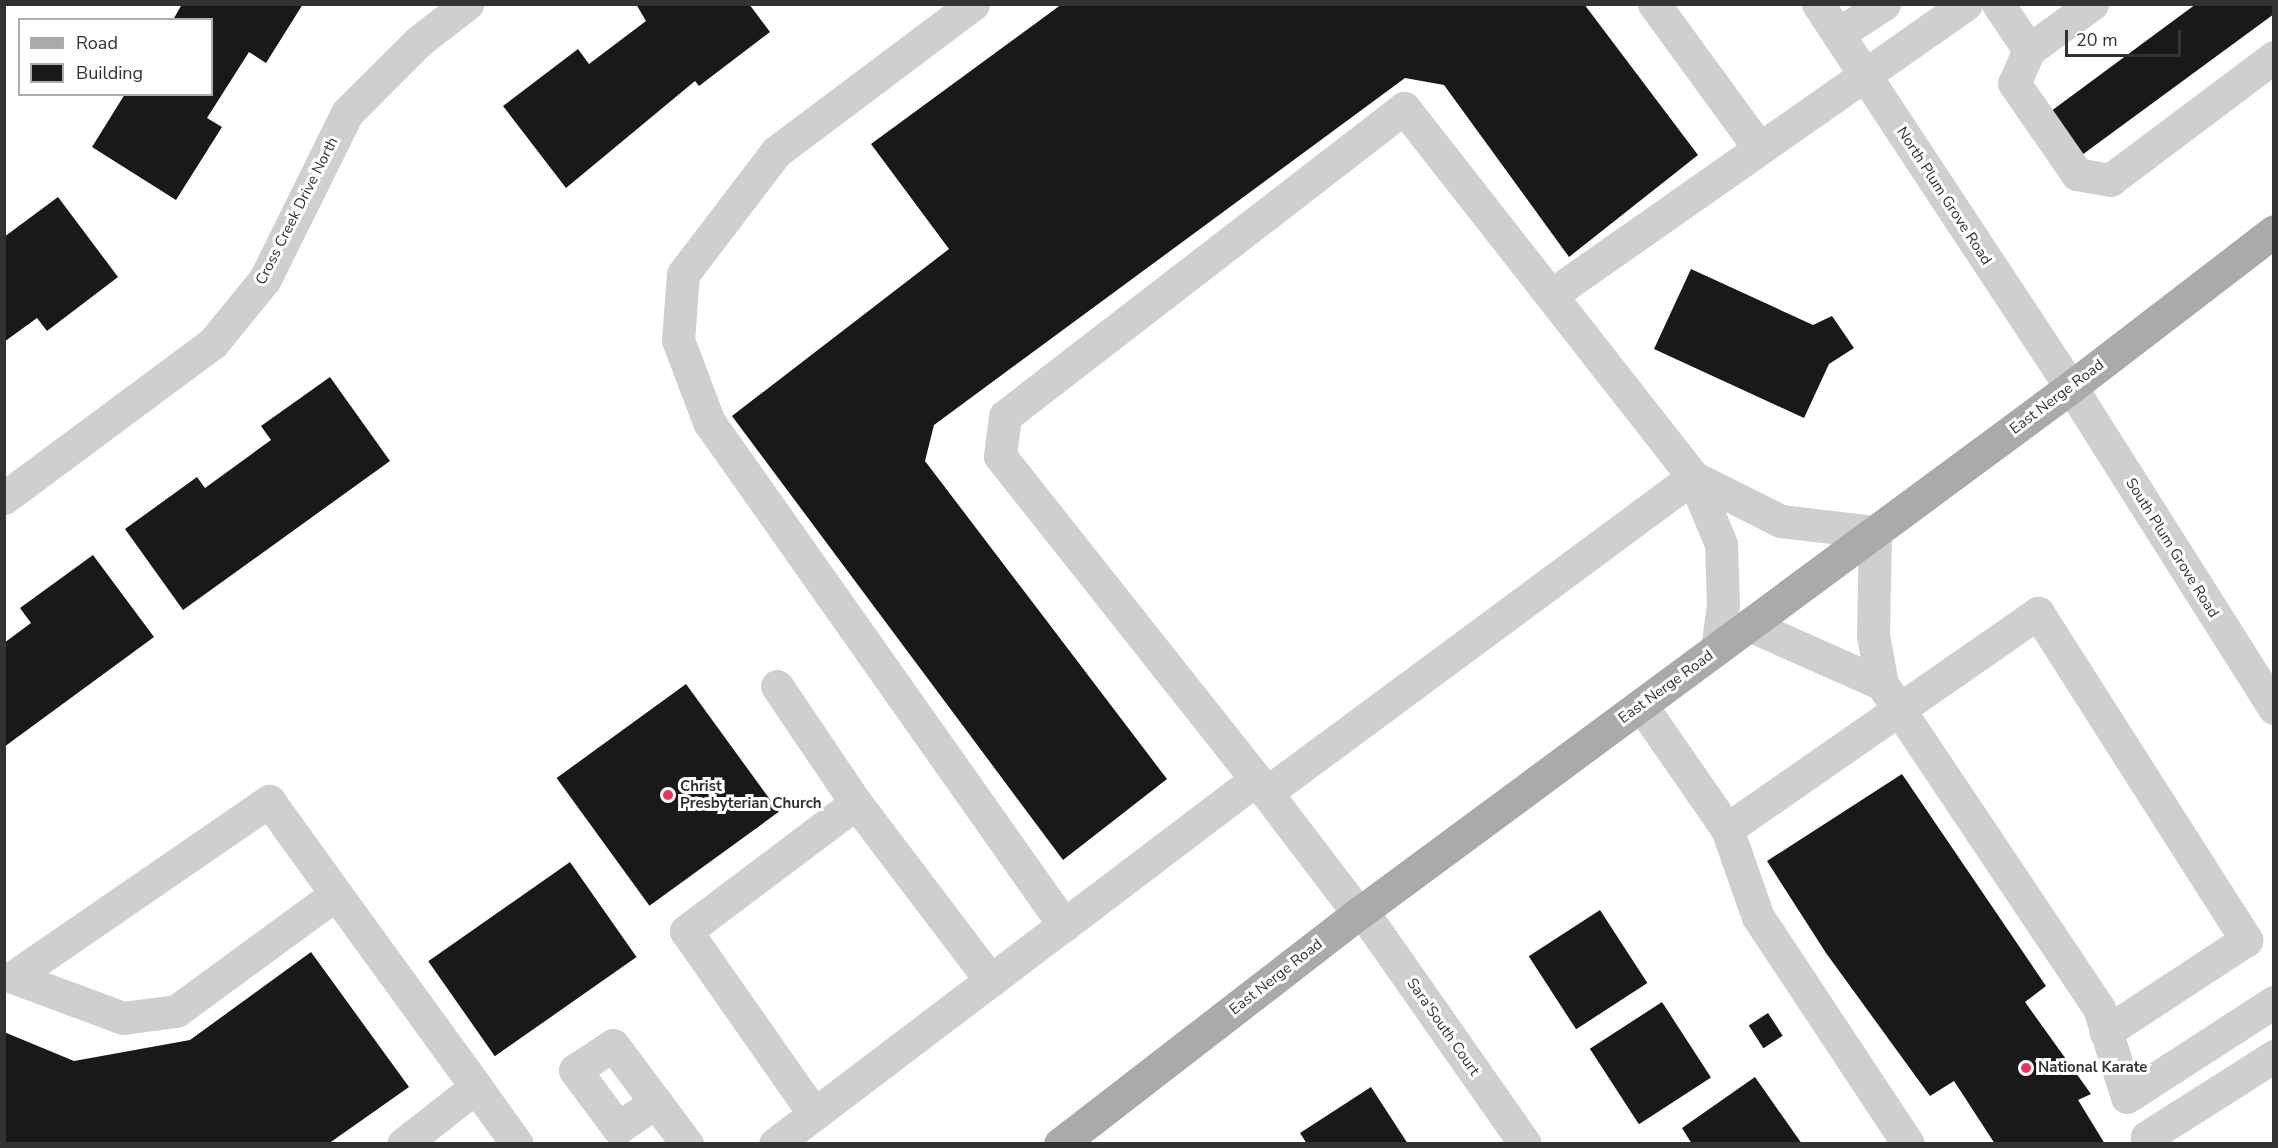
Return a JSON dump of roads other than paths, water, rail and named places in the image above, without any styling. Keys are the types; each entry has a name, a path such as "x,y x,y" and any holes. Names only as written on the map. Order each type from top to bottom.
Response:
{"main road":[{"name":"East Nerge Road","path":"1060,1143 1360,912 2071,387 2274,231"}],"street":[{"name":"Cross Creek Drive North","path":"4,498 213,343 265,279 347,113 419,40 467,4"},
{"path":"974,4 776,152 683,274 678,340 709,422 1064,925"},
{"path":"1654,4 1759,148"},
{"name":"North Plum Grove Road","path":"1818,4 2071,387"},
{"path":"1838,34 1884,4"},
{"path":"1717,649 1723,604 1721,544 1693,477 1551,295 1966,4"},
{"path":"1998,4 2029,50"},
{"path":"2092,4 2029,50 2014,84 2077,174 2110,180 2274,57"},
{"name":"Sara'South Court","path":"1525,1143 1360,912 1000,456 1005,416 1404,108 1551,295"},
{"name":"South Plum Grove Road","path":"2071,387 2274,708"},
{"path":"1693,477 1782,522 1875,532 1873,635 1890,696 2099,1008 2127,1097 2274,1002"},
{"path":"775,1143 1064,925 1693,477"},
{"path":"1728,829 1890,696 2038,613 2246,940 2106,1032"},
{"path":"1749,625 1890,696"},
{"path":"777,686 856,803 991,981"},
{"path":"1641,705 1728,829 1758,917 1908,1143"},
{"path":"336,894 176,1011 123,1018 13,977 269,801 517,1143"},
{"path":"814,1114 686,931 856,803"},
{"path":"2147,1143 2147,1137 2274,1056"},
{"path":"403,1143 476,1087"},
{"path":"656,1102 687,1143"}],"place":[{"name":"Christ Presbyterian Church","path":"668,795"},
{"name":"National Karate","path":"2026,1068"}]}
